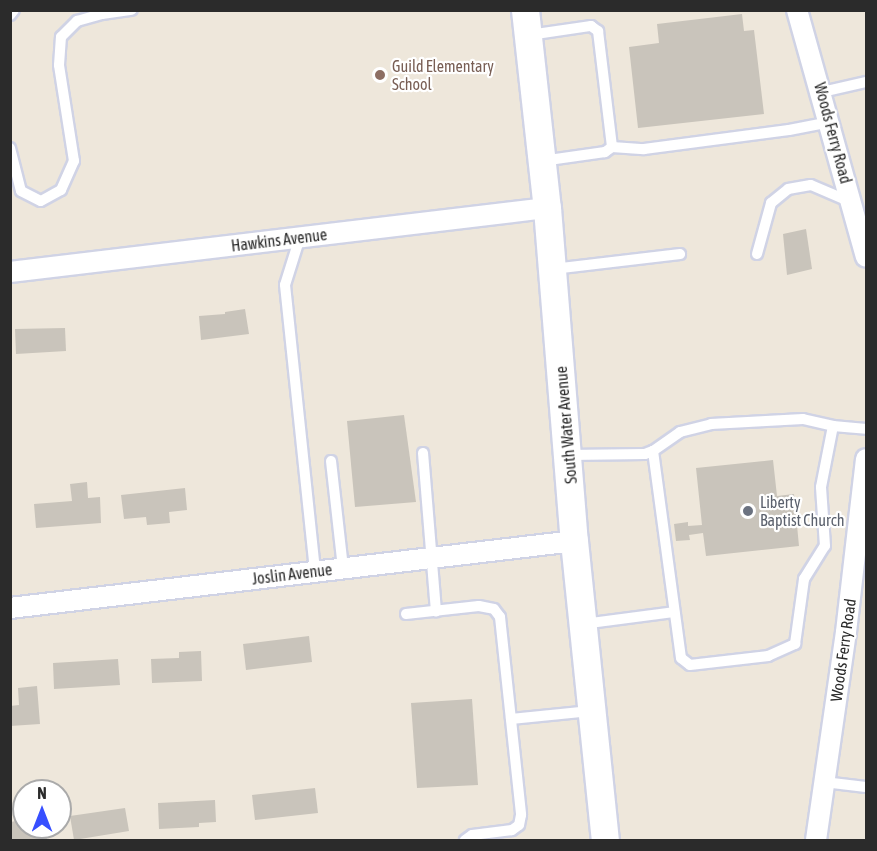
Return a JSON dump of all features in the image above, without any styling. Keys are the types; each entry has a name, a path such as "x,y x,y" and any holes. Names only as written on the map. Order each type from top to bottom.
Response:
{"main road":[{"name":"South Water Avenue","path":"527,23 547,208 569,455 574,541 605,840"}],"street":[{"name":"Woods Ferry Road","path":"797,10 867,257"},
{"name":"Hawkins Avenue","path":"10,272 547,208"},
{"name":"Woods Ferry Road","path":"816,840 846,633 867,459"},
{"name":"Joslin Avenue","path":"10,608 574,541"}],"lane":[{"path":"10,15 14,10"},
{"path":"10,148 21,191 41,201 61,190 74,161 59,65 61,37 78,21 102,14 132,10"},
{"path":"527,23 591,26 598,31 612,147"},
{"path":"822,92 867,82"},
{"path":"542,161 604,152 612,147 644,149 789,130 830,122"},
{"path":"757,254 771,203 788,189 811,185 852,202"},
{"path":"300,237 285,285 315,572"},
{"path":"552,269 681,255"},
{"path":"569,455 645,454 680,432 711,424 803,419 833,426 867,429"},
{"path":"653,451 681,658 690,665 768,656 795,644 804,579 825,546 821,487 833,426"},
{"path":"423,453 436,611"},
{"path":"331,461 343,568"},
{"path":"406,614 479,606 494,609 500,617 521,815 519,825 512,830 472,835 465,840"},
{"path":"583,624 674,612"},
{"path":"511,719 592,711"},
{"path":"824,782 867,787"}],"building":[{"path":"742,14 744,31 754,30 764,114 638,128 629,47 659,43 657,24"},
{"path":"806,229 812,269 787,275 783,234"},
{"path":"245,309 249,334 201,340 199,316 225,314 225,312"},
{"path":"65,328 66,351 16,354 15,329"},
{"path":"404,415 416,502 355,507 347,421"},
{"name":"Liberty Baptist Church","path":"773,460 777,496 794,494 799,546 706,556 703,533 689,535 690,540 676,541 674,524 688,522 688,526 702,525 696,468"},
{"path":"87,482 88,498 100,497 101,523 36,528 34,504 72,501 70,484"},
{"path":"185,488 187,510 169,512 170,523 147,525 146,517 124,519 121,495"},
{"path":"309,636 312,662 246,670 243,644"},
{"path":"201,651 202,681 152,683 151,659 179,658 179,652"},
{"path":"118,659 120,685 54,689 53,663"},
{"path":"37,686 40,724 10,726 10,706 19,705 18,688"},
{"path":"472,699 478,785 417,788 411,703"},
{"path":"315,788 318,813 255,820 252,795"},
{"path":"215,800 216,822 199,823 199,827 159,829 158,803"},
{"path":"125,808 129,831 74,840 72,816"},
{"path":"10,822 12,822 12,839 47,840 10,840"}],"place":[{"name":"Guild Elementary School","path":"380,75"},
{"name":"Liberty Baptist Church","path":"748,511"}]}
